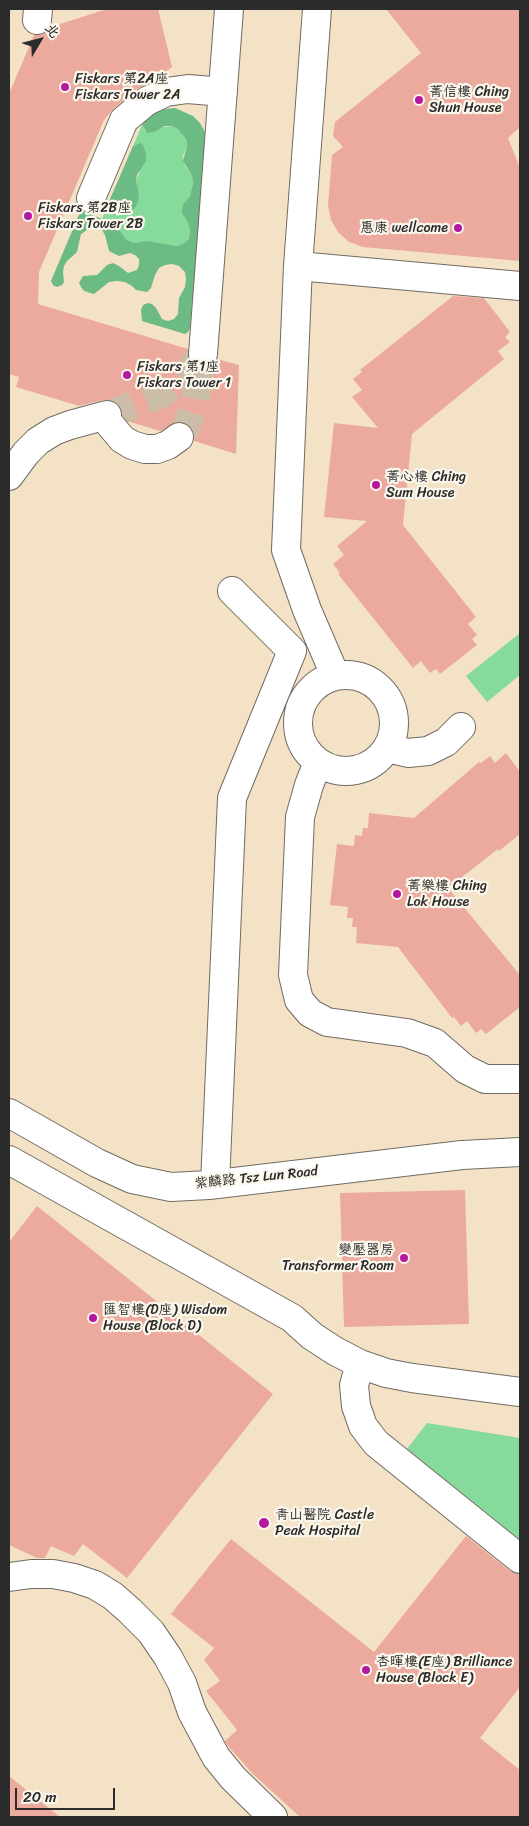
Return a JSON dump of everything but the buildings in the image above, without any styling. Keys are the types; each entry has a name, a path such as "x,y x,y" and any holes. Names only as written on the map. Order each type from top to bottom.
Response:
{"street":[{"path":"203,354 229,9"},
{"path":"318,9 298,266 286,550 307,610 335,675"},
{"path":"91,198 124,120 148,101 166,92 188,89 223,92"},
{"path":"298,266 520,286"},
{"path":"9,476 26,453 38,441 54,431 105,415 122,439 132,445 145,449 157,449 168,445 180,437"},
{"path":"215,1184 232,798 292,652 232,591"},
{"path":"335,675 351,675 367,679 380,688 389,702 394,717 393,733 387,748 378,760 364,768 348,771 332,769 318,762 306,751 299,737 297,721 301,706 308,692 320,681 335,675"},
{"path":"387,748 408,754 428,751 446,742 461,728"},
{"path":"318,762 300,817 293,975 299,1000 310,1013 327,1022 407,1033 435,1043 465,1069 486,1079 520,1079"},
{"name":"紫麟路 Tsz Lun Road","path":"9,1113 97,1163 132,1179 170,1187 215,1184 462,1155 520,1152"},
{"path":"9,1160 292,1318 312,1336 360,1364 386,1373 412,1378 520,1392"},
{"path":"360,1364 354,1385 356,1406 363,1426 376,1443 520,1559"},
{"path":"9,1577 52,1574 74,1578 95,1585 114,1596 130,1610 151,1632 168,1657 182,1684 192,1712 216,1757 233,1778 273,1817"}],"green space":[{"path":"175,108 193,116 200,123 205,132 206,142 190,327 189,331 185,334 142,321 141,310 143,305 152,304 162,319 168,321 174,319 178,314 179,298 185,287 186,279 185,272 179,266 172,264 159,268 151,288 147,292 136,290 125,282 117,281 109,282 94,294 84,291 79,283 83,276 97,275 107,265 113,263 128,273 137,270 139,265 139,259 135,255 130,253 119,256 109,251 102,230 90,228 81,234 77,252 64,266 64,282 57,287 51,281 81,210 116,225 126,239 131,242 147,241 177,246 189,238 190,230 182,213 183,204 190,196 193,183 192,176 183,161 187,146 186,139 178,129 172,126 165,126 154,132 147,133 142,125 148,117 156,112"},
{"path":"142,125 145,131 151,133 159,128 172,126 178,128 186,139 187,146 183,156 185,166 192,176 193,183 190,196 183,204 184,217 190,230 189,237 184,243 177,246 131,242 126,239 116,225 102,219 107,206 113,211 120,213 134,209 136,181 140,171 140,143 133,146"},
{"path":"140,143 143,145 146,154 146,161 137,175 138,202 134,209 128,212 120,213 113,211 107,206 133,146"},
{"path":"520,633 520,675 487,702 466,676"},
{"path":"427,1423 520,1438 520,1540 407,1449"}],"tunnel":[{"path":"107,415 160,395 179,381 203,354"},
{"path":"179,437 186,428 195,402 203,354"}],"place":[{"name":"Fiskars 第2A座 Fiskars Tower 2A","path":"65,87"},
{"name":"菁信樓 Ching Shun House","path":"419,100"},
{"name":"Fiskars 第2B座 Fiskars Tower 2B","path":"28,216"},
{"name":"惠康 wellcome","path":"458,228"},
{"name":"Fiskars 第1座 Fiskars Tower 1","path":"127,375"},
{"name":"菁心樓 Ching Sum House","path":"376,485"},
{"name":"菁樂樓 Ching Lok House","path":"397,894"},
{"name":"變壓器房 Transformer Room","path":"404,1258"},
{"name":"匯智樓(D座) Wisdom House (Block D)","path":"93,1318"},
{"name":"青山醫院 Castle Peak Hospital","path":"264,1523"},
{"name":"杏暉樓(E座) Brilliance House (Block E)","path":"366,1670"}]}
